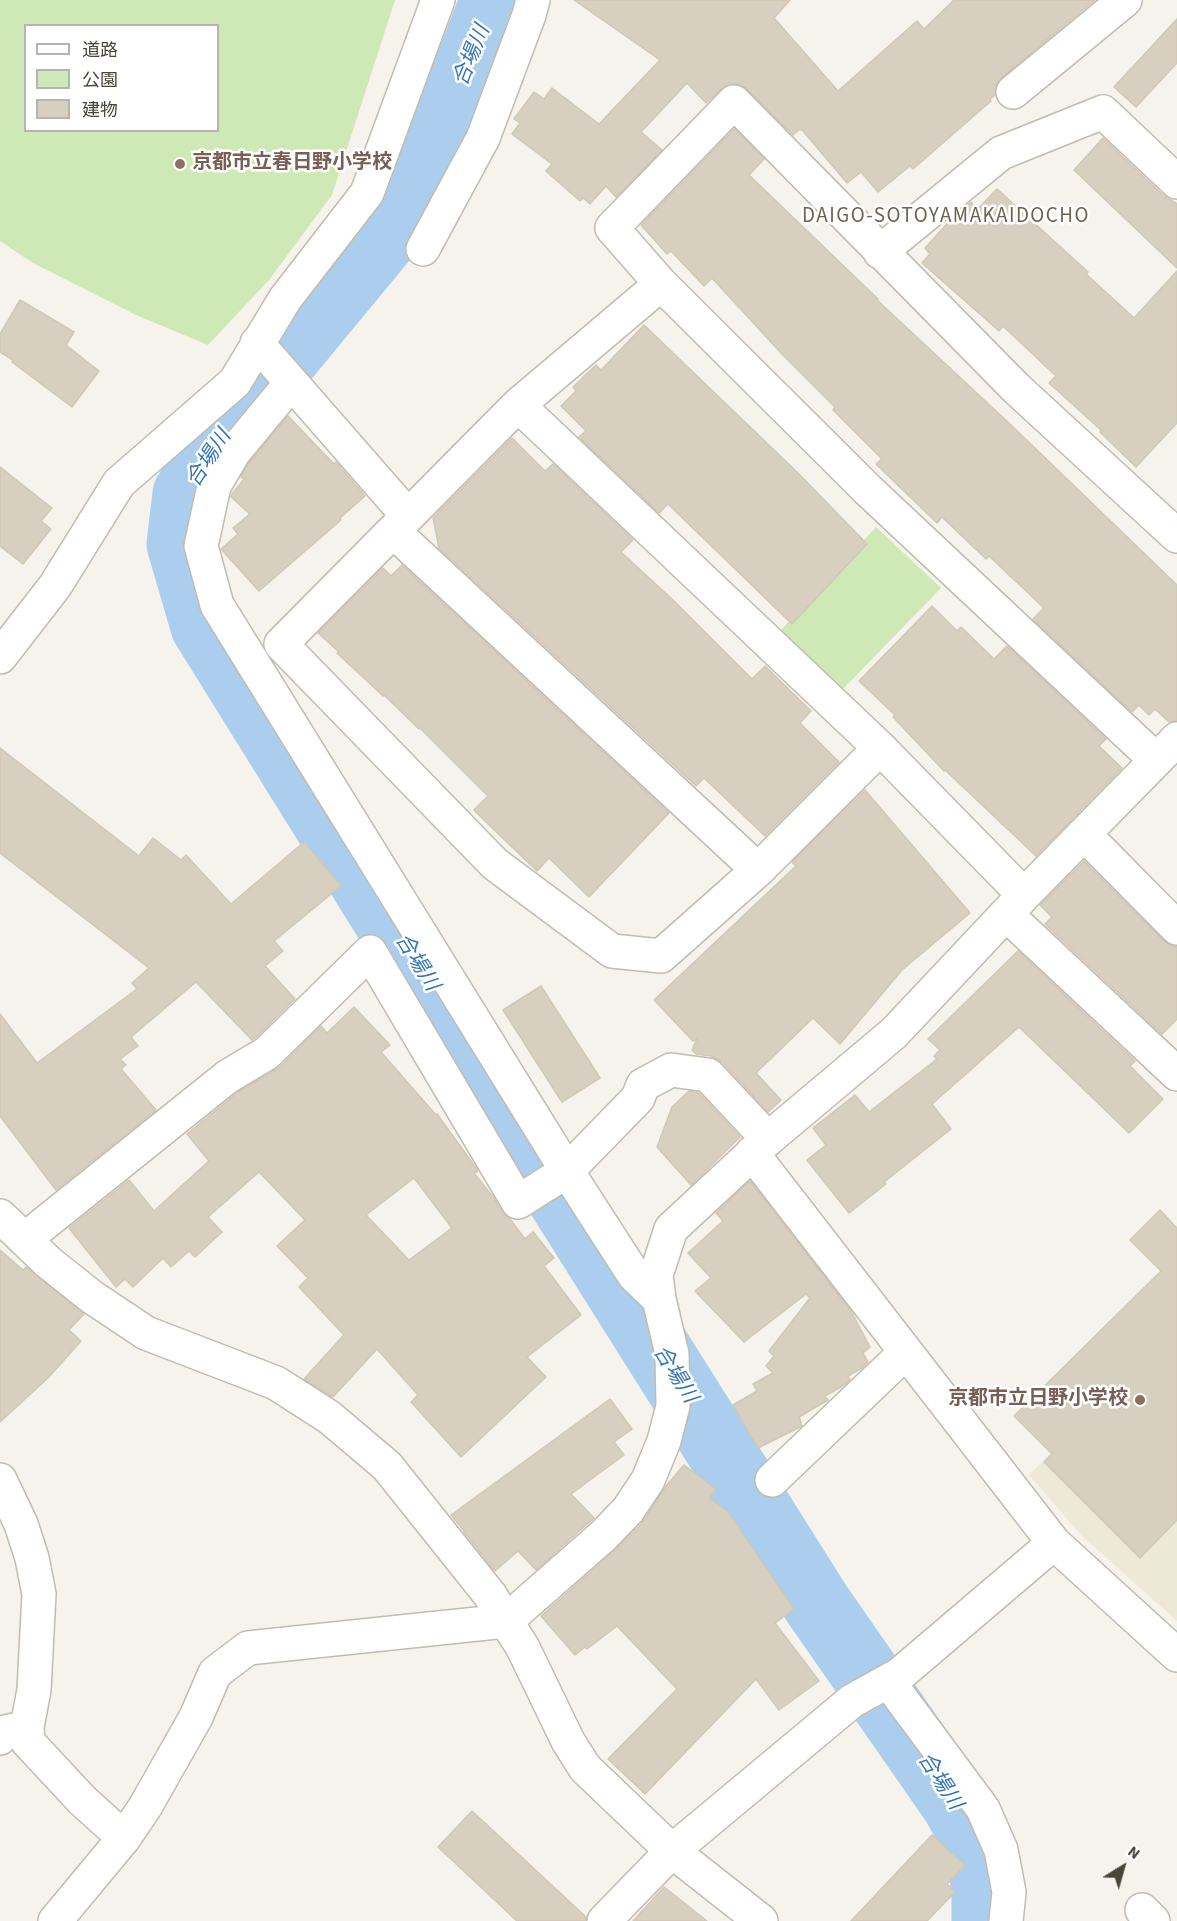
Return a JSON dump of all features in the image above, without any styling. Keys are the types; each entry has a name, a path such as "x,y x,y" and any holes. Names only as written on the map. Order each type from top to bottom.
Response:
{"street":[{"path":"438,0 367,193 285,299 276,365 234,452 214,486 201,546 217,604 388,929 518,1202 556,1178 638,1098 643,1085 671,1070 708,1075 906,1352 1053,1543 1177,1655"},
{"path":"423,249 483,138 533,0"},
{"path":"1013,92 1125,0"},
{"path":"55,1921 124,1838 145,1807 196,1718 215,1673 248,1648 506,1621 603,1536 628,1510 648,1480 664,1441 673,1406 672,1354 659,1299 656,1275 671,1229 760,1146 894,1033 1167,750 868,490 662,284 612,228 734,102 1017,389 1172,519"},
{"path":"880,252 1001,153 1103,112 1177,182"},
{"path":"662,284 518,405 281,644 495,864 612,951 661,956 758,870 880,748"},
{"path":"276,365 400,523 758,870"},
{"path":"6,638 55,586 119,483 235,382 276,365"},
{"path":"518,405 880,748 1015,905 1177,1074"},
{"path":"1084,834 1177,928"},
{"path":"388,929 556,1178 634,1275 659,1299"},
{"path":"388,929 267,1053 227,1077 10,1231 92,1297 146,1333 276,1383 328,1417 387,1466 490,1595 523,1648 568,1741 585,1768 672,1851 761,1921"},
{"path":"772,1480 906,1352"},
{"path":"0,1480 28,1546 39,1594 34,1690 13,1733 28,1742 82,1800 124,1838"},
{"path":"604,1921 672,1851 852,1701 899,1675 1053,1543"},
{"path":"877,1687 983,1809 1000,1850 1009,1892 1006,1921"}],"shaded area":[{"name":"京都市立日野小学校","path":"1177,1325 1177,1621 1082,1536 1029,1475"}],"green space":[{"name":"京都市立春日野小学校","path":"0,0 395,0 332,195 269,280 208,345 136,315 33,263 0,241"},
{"path":"876,527 941,588 842,690 780,631"}],"building":[{"path":"574,0 790,0 774,18 838,91 917,21 924,29 954,0 1095,0 1001,78 991,101 913,169 910,166 878,192 861,172 847,183 803,131 800,129 793,135 747,89 739,84 728,84 706,103 687,83 641,132 662,150 616,197 606,186 590,204 583,198 580,201 546,171 552,164 512,134 520,123 514,119 534,92 544,99 552,88 599,124 660,60"},
{"path":"1177,19 1177,63 1136,107 1114,87"},
{"path":"734,129 764,159 749,175 1177,585 1177,721 1169,722 1155,709 1149,715 1139,705 1132,712 1033,619 1044,608 989,556 986,559 942,517 937,523 876,464 882,459 833,410 835,407 781,353 712,278 704,286 671,251 667,254 641,225"},
{"path":"1103,138 1164,196 1177,204 1177,268 1074,170"},
{"path":"997,189 1088,272 1086,274 1134,318 1177,271 1177,423 1136,467 1100,432 1101,430 1049,383 1056,376 1003,326 999,331 922,263 930,254 925,248 955,215 971,202 977,210"},
{"path":"20,300 74,332 66,345 99,371 72,407 0,352 0,334"},
{"path":"644,325 799,474 867,544 792,624 668,504 659,513 579,437 586,431 561,406 576,391 573,387 596,365 601,370"},
{"path":"288,416 334,464 336,462 365,496 340,518 341,520 259,591 221,549 238,534 233,528 250,514 231,497 232,494 244,479 241,477 249,463"},
{"path":"512,438 545,471 553,464 633,540 621,552 752,679 765,666 811,711 800,723 839,762 765,836 704,778 696,786 439,548 433,518"},
{"path":"0,467 52,508 41,521 51,529 23,564 0,546"},
{"path":"402,565 669,813 589,897 549,858 537,871 489,825 474,810 488,796 420,728 383,696 318,633 383,568 391,576"},
{"path":"932,606 957,631 961,627 994,659 1007,646 1106,739 1099,746 1122,768 1036,856 944,771 893,717 895,715 859,681"},
{"path":"0,748 139,856 153,838 181,860 186,855 231,904 304,842 341,886 274,941 283,951 265,966 295,999 255,1038 252,1040 196,982 131,1037 138,1046 120,1059 126,1065 121,1069 156,1110 56,1190 0,1116 0,1014 37,1063 137,989 132,983 149,968 0,853"},
{"path":"865,790 970,913 902,970 840,1044 813,1018 756,1073 781,1100 768,1112 722,1062 711,1056 696,1054 692,1050 697,1039 693,1041 654,1000 796,866 792,862"},
{"path":"1084,861 1164,941 1177,946 1177,1019 1162,1034 1045,924 1052,917 1040,905"},
{"path":"1018,951 1135,1061 1130,1066 1163,1099 1129,1133 1019,1027 932,1104 951,1129 849,1213 807,1160 826,1145 813,1128 855,1095 869,1112 937,1059 934,1056 940,1050 928,1039"},
{"path":"541,986 600,1078 562,1102 503,1010"},
{"path":"354,1007 390,1045 381,1052 437,1114 478,1171 474,1173 502,1212 525,1239 533,1232 554,1258 544,1266 581,1315 527,1357 546,1377 461,1457 411,1402 418,1395 377,1349 333,1397 304,1379 344,1335 299,1287 308,1278 277,1246 305,1220 259,1172 208,1217 222,1232 195,1257 189,1251 171,1267 163,1258 133,1287 125,1279 116,1287 69,1228 129,1180 154,1211 209,1161 187,1134 238,1092 280,1067 321,1026 327,1033","holes":["414,1178 452,1228 409,1260 366,1215"]},
{"path":"689,1091 699,1093 740,1137 691,1185 657,1147 672,1107"},
{"path":"750,1181 851,1311 870,1347 864,1352 861,1349 868,1362 848,1376 850,1380 844,1385 825,1396 828,1400 799,1417 802,1426 758,1448 733,1405 757,1391 753,1384 773,1373 766,1366 774,1356 769,1351 810,1298 806,1294 744,1342 695,1291 711,1278 688,1253 723,1221 716,1213"},
{"path":"1160,1210 1177,1228 1177,1520 1140,1558 1044,1462 1052,1454 1014,1416 1161,1271 1130,1240"},
{"path":"0,1250 23,1270 26,1267 84,1314 69,1330 81,1341 48,1378 0,1422"},
{"path":"610,1399 632,1429 614,1442 624,1455 571,1494 594,1518 536,1570 518,1551 495,1571 451,1515"},
{"path":"684,1465 716,1489 709,1498 728,1512 794,1609 775,1623 819,1681 779,1710 756,1679 645,1794 608,1759 677,1689 617,1626 587,1649 585,1647 575,1655 541,1616 642,1523 666,1486"},
{"path":"472,1811 586,1917 586,1921 517,1921 438,1847"},
{"path":"932,1835 965,1865 947,1884 955,1892 927,1921 851,1921"},
{"path":"664,1887 707,1921 633,1921"}],"waterway":[{"name":"合場川","path":"495,0 418,196 242,409 187,494 181,544 205,626 817,1604 956,1804 970,1830 982,1861 986,1892 986,1921"}],"place":[{"name":"京都市立春日野小学校","path":"180,164"},
{"name":"京都市立日野小学校","path":"1140,1400"}],"district":[{"name":"DAIGO-SOTOYAMAKAIDOCHO","path":"946,217"}]}
